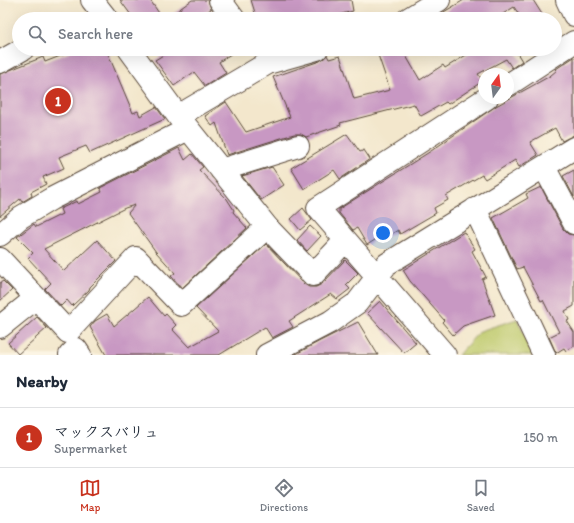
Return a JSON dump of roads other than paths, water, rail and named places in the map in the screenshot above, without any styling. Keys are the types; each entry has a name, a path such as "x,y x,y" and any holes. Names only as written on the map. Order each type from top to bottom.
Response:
{"street":[{"path":"220,0 229,12"},
{"path":"419,12 439,0"},
{"path":"567,0 574,15"},
{"path":"562,50 574,42"},
{"path":"0,62 12,55"},
{"path":"134,56 183,122 267,227 313,275 345,241"},
{"path":"0,235 21,217 183,122 263,56"},
{"path":"514,81 553,56"},
{"path":"433,350 377,278 318,208 478,104"},
{"path":"221,170 298,146"},
{"path":"267,355 330,322 356,302 387,264 574,148"},
{"path":"544,167 574,223"},
{"path":"475,209 544,355"},
{"path":"0,259 68,332 136,258 181,305 267,227"},
{"path":"0,327 36,298"},
{"path":"70,355 76,349 80,355"}],"place":[{"name":"マックスバリュ","path":"58,101"}]}
